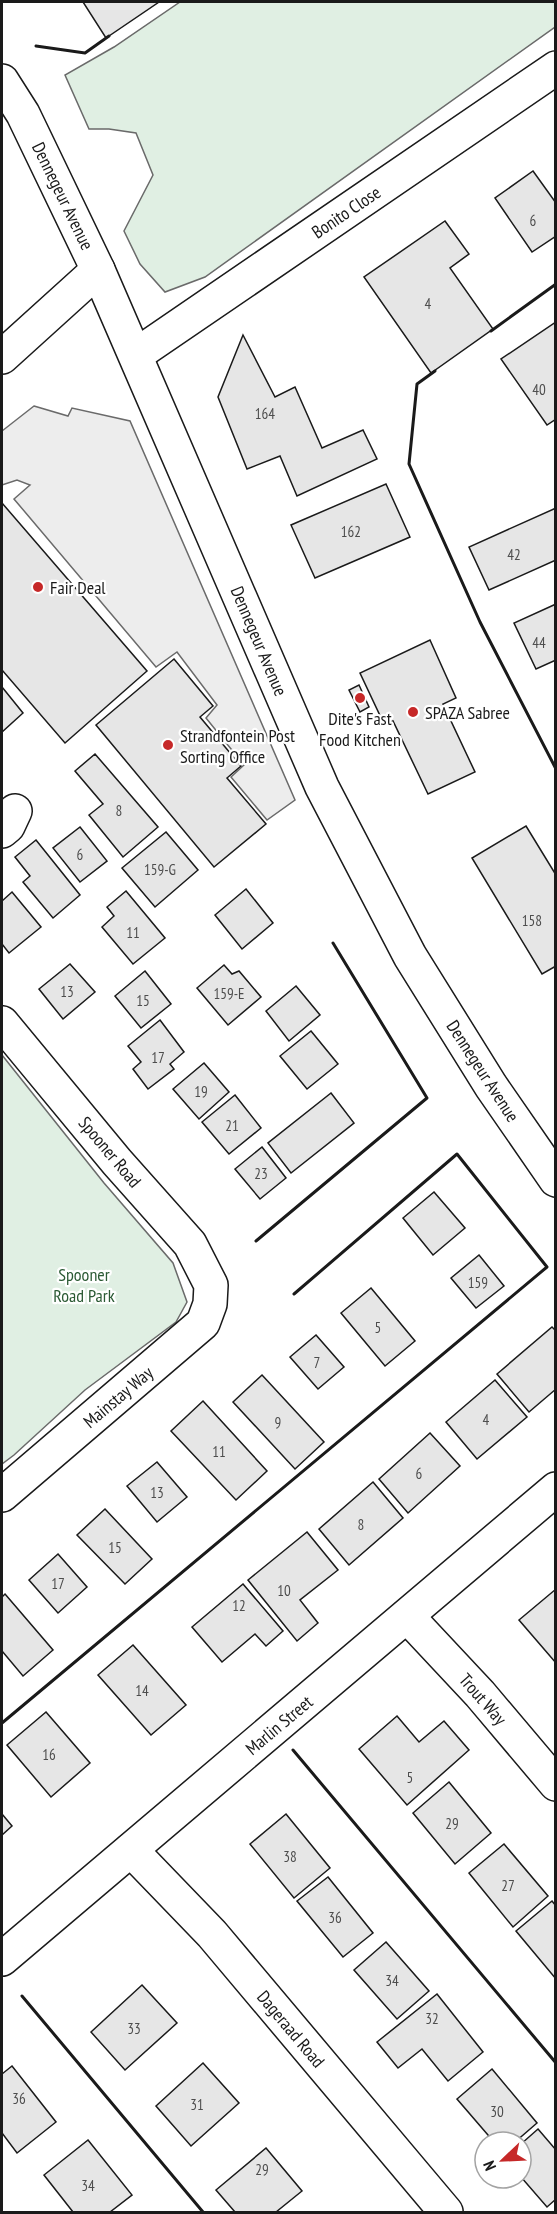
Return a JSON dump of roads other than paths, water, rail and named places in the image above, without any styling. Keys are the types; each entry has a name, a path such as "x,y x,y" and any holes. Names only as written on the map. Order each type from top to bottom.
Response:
{"street":[{"name":"Bonito Close","path":"136,355 555,68"},
{"name":"Dennegeur Avenue","path":"2,81 23,114 98,270 322,787 410,956 491,1086 555,1180"},
{"path":"2,357 98,270"},
{"name":"Spooner Road","path":"2,1023 117,1162 190,1244 211,1285"},
{"name":"Mainstay Way","path":"2,1495 203,1323 210,1304 211,1285"},
{"name":"Marlin Street","path":"2,1959 555,1489"},
{"name":"Trout Way","path":"407,1616 480,1694 555,1784"},
{"name":"Dageraad Road","path":"131,1850 212,1934 446,2212"}],"place":[{"name":"Fair Deal","path":"38,587"},
{"name":"Dite's Fast Food Kitchen","path":"360,698"},
{"name":"SPAZA Sabree","path":"413,712"},
{"name":"Strandfontein Post Sorting Office","path":"168,745"}],"park label":[{"name":"Spooner Road Park","path":"84,1284"}]}
